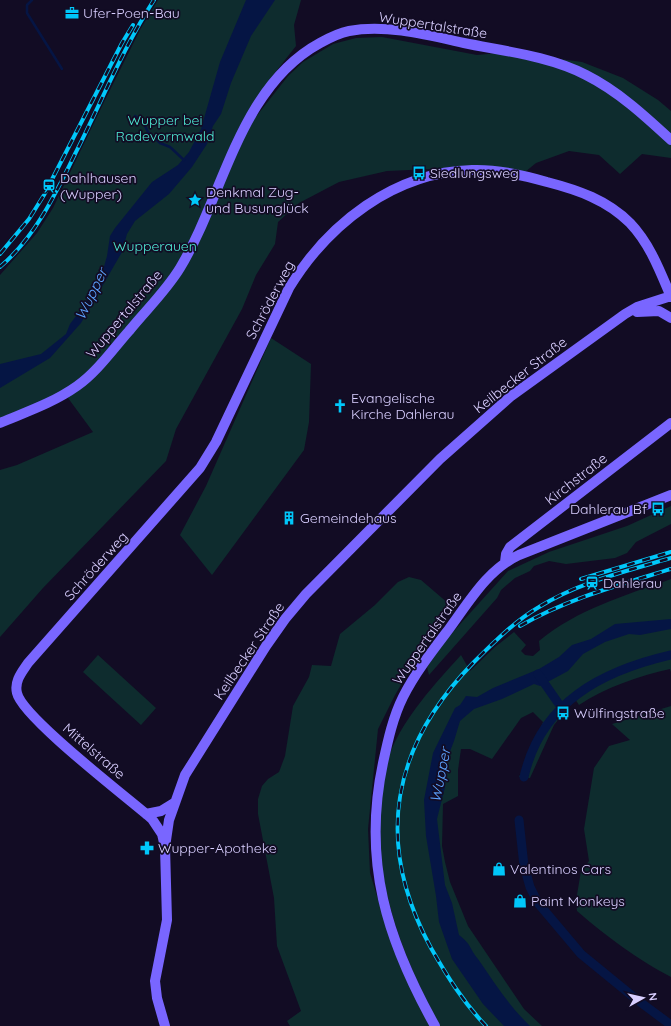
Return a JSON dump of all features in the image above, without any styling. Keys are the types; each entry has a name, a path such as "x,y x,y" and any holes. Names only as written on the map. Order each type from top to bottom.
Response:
{"main road":[{"name":"Wuppertalstraße","path":"0,423 42,406 70,391 96,369 179,269 248,122 272,84 298,56 329,38 348,31 378,29 394,30 430,36 552,62 584,74 615,92 671,140"},
{"name":"Schröderweg","path":"21,672 200,468 216,442 273,321 300,270 335,231 365,206 383,194 427,176 452,171 472,170 520,175 584,193 615,210 637,231 653,255 671,296"},
{"name":"Keilbecker Straße","path":"165,1026 157,998 155,981 167,920 165,847 169,820 185,775 266,646 285,619 306,594 440,459 493,412 536,377 625,314 637,308 671,296"},
{"name":"Keilbecker Straße","path":"625,314 654,310 663,312 671,318"},
{"name":"Kirchstraße","path":"505,562 506,554 510,547 671,423"},
{"name":"Wuppertalstraße","path":"435,1026 401,956 381,890 375,850 375,818 379,785 392,726 404,696 448,630 491,575 505,562 519,555 671,495"},
{"name":"Mittelstraße","path":"21,672 17,681 16,689 19,699 25,708 67,748 146,814 157,826 165,847"},
{"path":"146,814 161,812 174,803"}],"green space":[{"name":"Wupper bei Radevormwald","path":"158,0 301,0 294,25 296,46 270,79 257,102 178,268 92,373 64,392 0,420 0,275 37,233 53,208 141,28"},
{"path":"382,37 477,55 508,52 582,62 623,78 658,100 671,111 671,158 642,154 620,174 599,155 569,151 536,163 525,172 442,171 431,169 387,171 339,182 299,203 278,222 275,244 256,275 242,309 176,429 166,461 43,588 0,637 0,470 17,465 93,432 68,398 168,287 251,123 288,76 303,62 333,44 356,38"},
{"path":"271,338 311,364 309,422 304,450 212,575 180,535 206,486"},
{"path":"671,506 671,524 636,542 627,553 615,558 566,564 549,561 534,566 530,571 515,578 501,590 497,598 429,675 427,667 444,642 508,571 549,552 627,526"},
{"path":"409,577 421,580 449,604 395,695 378,729 368,829 370,873 392,945 420,1006 431,1026 290,1026 287,1021 301,1011 277,946 274,898 258,814 258,799 262,786 268,779 279,772 285,756 293,706 309,677 312,665 331,666 340,634 375,605 398,582"},
{"path":"671,579 671,672 670,669 623,683 600,693 579,705 575,699 554,725 530,778 519,777 543,722 533,712 521,718 492,759 470,749 461,749 458,770 458,796 443,804 442,846 450,882 468,926 524,1009 542,1026 440,1026 413,971 401,941 384,881 380,851 379,820 385,771 396,739 421,701 461,655 470,671 495,647 514,632 526,645 521,651 525,655 533,656 540,650 539,641 569,620 602,604"},
{"path":"98,655 156,708 141,725 83,672"},
{"path":"671,706 671,977 634,955 598,929 577,911 576,901 581,871 589,861 584,829 594,768 609,746 630,740 612,724"}],"water":[{"name":"Wupper","path":"246,0 275,0 251,36 231,83 221,114 213,126 207,144 192,167 169,194 135,221 127,234 122,252 81,323 50,358 0,388 0,364 41,354 66,334 70,324 83,307 103,270 110,236 115,228 152,182 178,165 189,152 201,129 220,62"},
{"name":"Wupper","path":"671,619 671,629 640,635 629,634 605,642 583,654 568,671 540,686 534,684 502,699 474,709 460,721 444,767 445,787 437,819 445,885 452,903 459,935 468,944 509,1002 530,1026 504,1026 483,1004 452,959 439,922 426,836 424,800 433,753 455,708 460,705 466,696 477,697 493,688 539,669 559,657 572,645 591,639 615,624"}],"waterway":[{"path":"32,0 27,5 27,13 62,69"},
{"path":"135,116 144,124 148,132 160,143 170,147 184,160"},
{"path":"524,777 532,751 544,729 560,710 578,694 621,670 671,655"},
{"path":"538,674 561,707"},
{"path":"519,820 524,866 530,887 538,903 581,954 636,999 671,1025"}],"railway":[{"path":"0,267 24,242 52,200 85,135 122,56 154,0"},
{"path":"0,254 29,219 44,195 122,43 133,25"},
{"path":"581,579 671,552"},
{"path":"486,1026 463,998 443,969 431,948 413,909 402,871 398,834 400,798 409,762 424,728 446,694 474,662 513,625 554,598 570,591 620,573 671,558"},
{"path":"520,626 538,616 575,600 671,569"}],"place":[{"name":"Ufer-Poen-Bau","path":"72,13"},
{"name":"Siedlungsweg","path":"419,173"},
{"name":"Dahlhausen (Wupper)","path":"49,186"},
{"name":"Denkmal Zug- und Busunglück","path":"195,200"},
{"name":"Evangelische Kirche Dahlerau","path":"340,406"},
{"name":"Dahlerau Bf","path":"658,509"},
{"name":"Gemeindehaus","path":"289,518"},
{"name":"Dahlerau","path":"592,583"},
{"name":"Wülfingstraße","path":"563,713"},
{"name":"Wupper-Apotheke","path":"147,848"},
{"name":"Valentinos Cars","path":"499,869"},
{"name":"Paint Monkeys","path":"520,901"}],"park label":[{"name":"Wupperauen","path":"155,246"}]}
